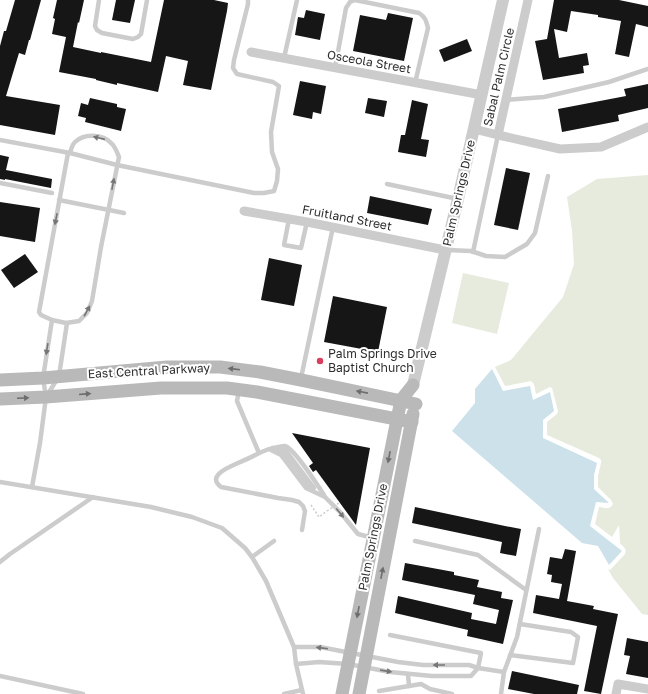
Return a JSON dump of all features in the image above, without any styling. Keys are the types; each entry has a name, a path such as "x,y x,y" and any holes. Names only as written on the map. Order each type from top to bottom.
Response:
{"main road":[{"name":"East Central Parkway","path":"0,380 43,378 167,367 220,367 260,372 416,404"},
{"name":"Palm Springs Drive","path":"342,694 400,400 413,385"},
{"name":"Palm Springs Drive","path":"359,694 416,404 413,385"},
{"name":"East Central Parkway","path":"0,399 161,388 227,388 283,396 412,422"}],"street":[{"name":"Palm Springs Drive","path":"413,385 458,199 503,0"},
{"name":"Sabal Palm Circle","path":"474,129 498,135 528,0"},
{"name":"Osceola Street","path":"251,52 482,95"},
{"path":"498,135 560,149 601,147 648,127"},
{"name":"Fruitland Street","path":"244,210 446,250"},
{"path":"616,694 618,684 648,689"}],"lane":[{"path":"99,0 95,26 97,30 102,33 133,39 138,38 141,34 148,0"},
{"path":"0,140 69,153 117,165 254,193 274,191 278,169 272,152 271,132 278,86 273,82 237,74 233,68 248,0"},
{"path":"284,58 296,0"},
{"path":"335,68 346,8 350,2 355,0 419,13 424,16 428,28 415,82"},
{"path":"506,100 544,97 609,82 648,69"},
{"path":"473,252 498,135"},
{"path":"86,136 94,136 107,140 112,143 119,157 117,165 92,301 87,313 79,321 67,323 52,320 41,315 39,312 59,200 69,153 74,143 86,136"},
{"path":"446,250 473,252 486,256 505,257 527,244 535,233 548,176"},
{"path":"0,183 52,193"},
{"path":"387,184 458,199"},
{"path":"59,200 124,213"},
{"path":"289,219 284,245 301,248 307,222"},
{"path":"301,380 333,227"},
{"path":"32,487 46,397 43,378 52,320"},
{"path":"46,397 60,376 67,323"},
{"path":"240,389 237,401 259,453"},
{"path":"302,530 305,511 299,502 222,488 216,479 218,475 223,470 259,453 284,446 293,452 325,497 340,512 358,534 373,538"},
{"path":"273,448 281,455 306,488 325,497"},
{"path":"273,448 282,448 287,452 317,492"},
{"path":"0,482 151,507 192,517 222,528 245,548 252,557 266,581 294,647 296,664 303,692 284,694"},
{"path":"0,562 93,497"},
{"path":"501,694 504,672 517,637 520,624 538,529"},
{"path":"252,557 274,541"},
{"path":"415,541 478,555 526,590"},
{"path":"510,655 573,663 578,637 571,632 520,624"},
{"path":"294,647 320,647 349,658 406,673 432,676 471,676 478,668 481,653 390,636"},
{"path":"296,664 349,658 365,661 405,663 423,666 469,666 504,672"},
{"path":"405,663 409,686"},
{"path":"0,676 83,694"},
{"path":"379,691 421,684 430,689 452,694"}],"path":[{"path":"327,511 339,503"}],"shaded area":[{"path":"648,175 648,615 642,614 613,578 608,569 610,570 625,554 625,550 620,543 619,525 612,537 595,524 599,507 609,508 613,504 598,487 598,476 601,460 547,435 547,422 557,414 558,411 552,388 550,387 536,394 534,384 531,381 505,386 495,367 511,360 563,297 574,264 572,231 567,197 597,179"},
{"path":"463,273 509,283 497,334 452,323"}],"water":[{"path":"492,369 503,391 530,386 533,400 550,392 554,411 543,420 543,438 597,463 594,475 594,489 609,503 596,502 590,526 622,551 609,565 598,546 582,543 452,431 475,403 475,389"}],"building":[{"path":"15,0 41,0 25,55 19,53 6,96 60,105 55,135 0,125 0,46"},
{"path":"57,0 84,0 73,47 151,62 164,0 214,0 228,3 211,90 183,85 188,61 166,56 158,92 117,83 117,85 96,79 59,72 66,37 52,34 55,19 53,18"},
{"path":"116,0 135,0 130,23 112,20"},
{"path":"554,0 619,0 648,6 648,27 636,24 629,57 615,54 621,21 598,17 598,15 571,11 567,32 554,29 559,58 587,53 589,65 583,66 584,73 543,80 535,41 547,39"},
{"path":"306,10 325,14 320,40 295,35 298,17 304,18"},
{"path":"388,13 413,18 404,61 353,51 360,15 386,20"},
{"path":"467,39 472,51 444,62 439,50"},
{"path":"300,81 326,86 321,114 313,112 312,119 293,115"},
{"path":"648,84 648,108 618,115 619,121 562,132 558,109 626,96 624,89"},
{"path":"90,98 117,104 117,107 126,109 121,131 85,122 86,118 78,116 81,103 88,105"},
{"path":"368,98 387,101 384,117 365,113"},
{"path":"412,100 428,104 421,139 429,140 426,157 398,152 401,135 405,135"},
{"path":"0,155 9,157 6,170 52,179 51,188 0,179"},
{"path":"506,168 530,173 518,230 494,225"},
{"path":"370,196 432,209 428,225 367,213"},
{"path":"0,202 40,208 35,242 0,236"},
{"path":"25,254 38,272 14,288 1,270"},
{"path":"269,258 302,265 294,306 261,300"},
{"path":"333,296 387,307 378,352 324,342"},
{"path":"292,433 370,448 356,525 316,470 313,472 309,466 313,463"},
{"path":"415,507 521,529 516,556 500,553 502,542 412,523"},
{"path":"565,549 576,551 567,601 594,606 593,609 618,614 601,694 584,691 597,626 533,613 536,595 559,599 562,584 551,582 552,575 547,574 550,557 562,559"},
{"path":"405,563 454,572 454,575 479,580 477,587 502,592 501,598 513,600 503,644 467,636 468,630 395,613 398,596 472,613 471,619 496,624 499,610 473,604 475,595 402,580"},
{"path":"627,638 648,642 648,678 626,674 630,656 624,655"},
{"path":"512,671 579,685 577,694 534,694 508,689"}],"place":[{"name":"Palm Springs Drive Baptist Church","path":"320,361"}]}
